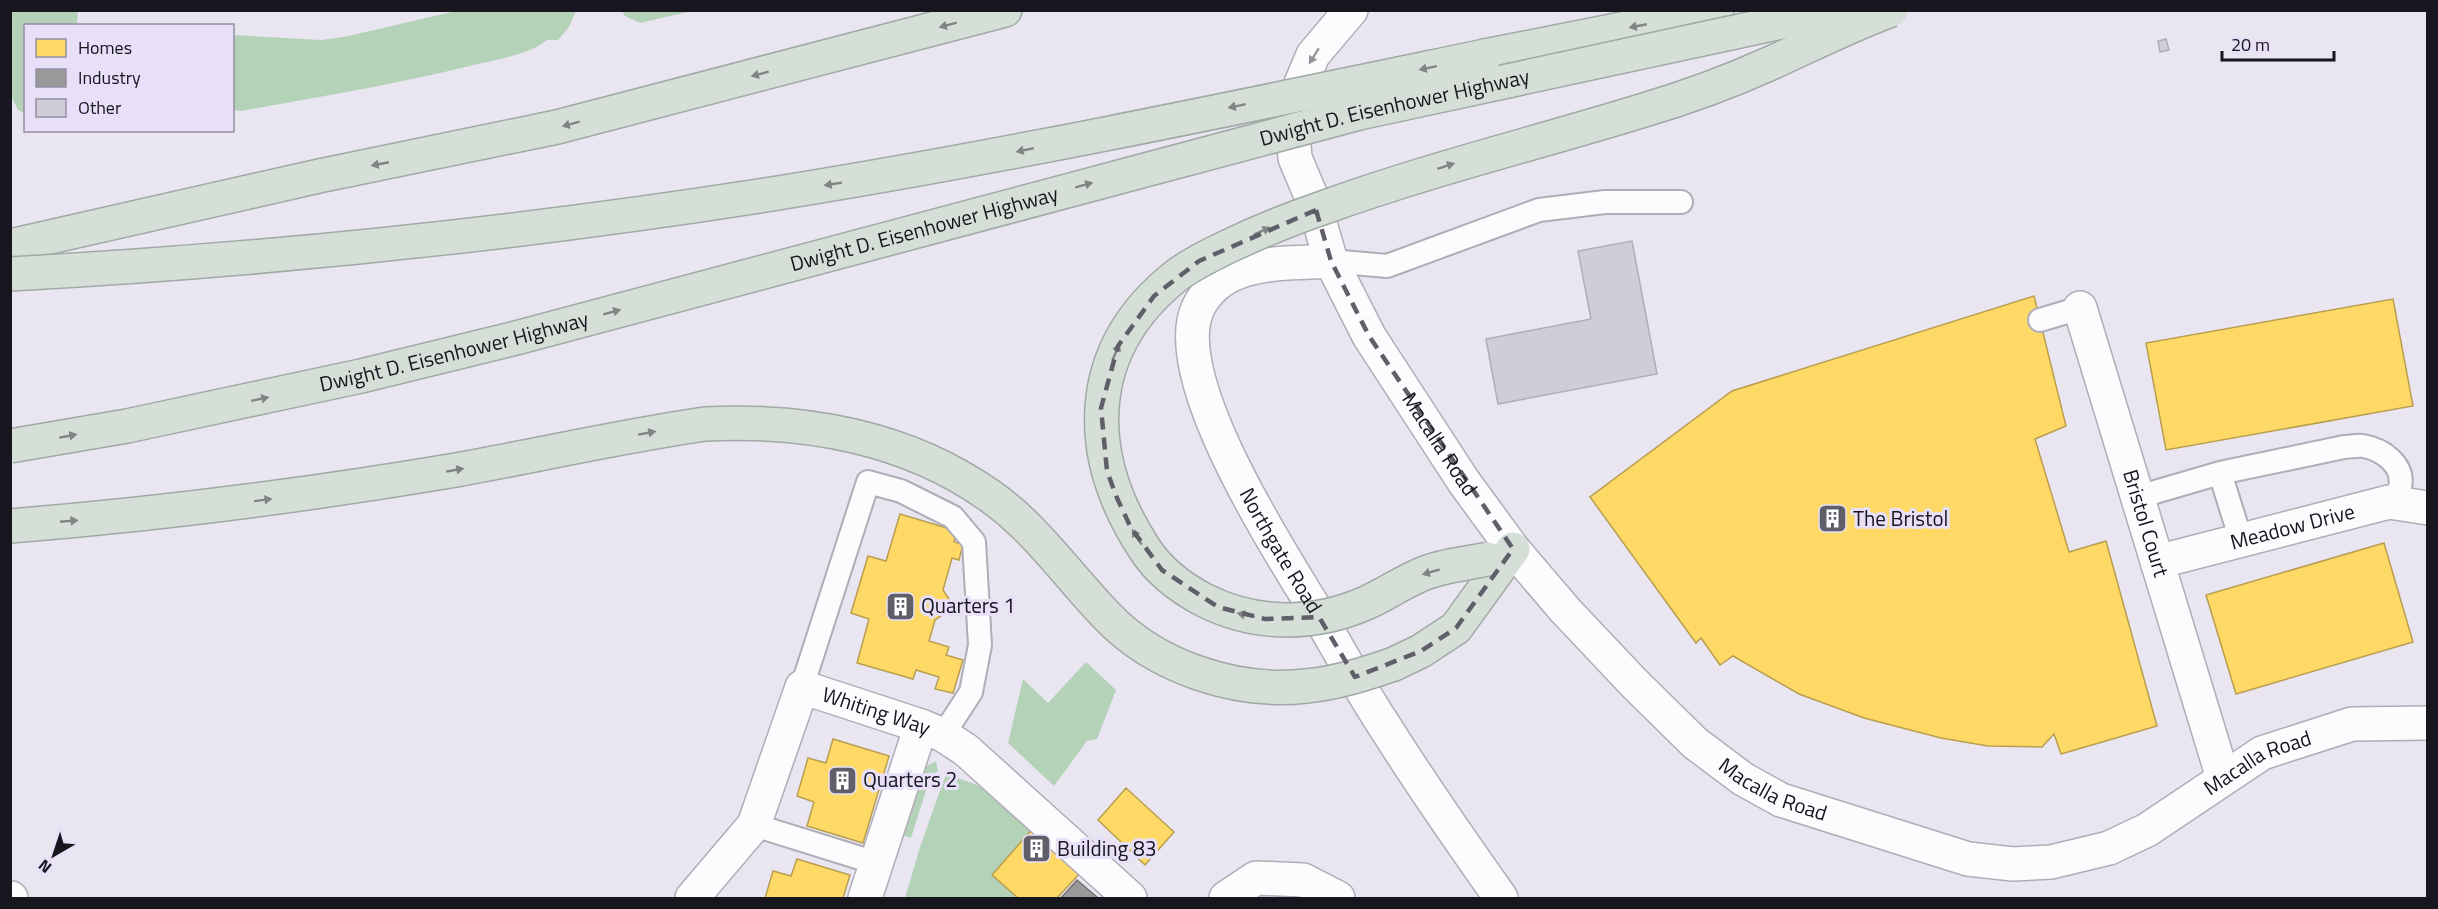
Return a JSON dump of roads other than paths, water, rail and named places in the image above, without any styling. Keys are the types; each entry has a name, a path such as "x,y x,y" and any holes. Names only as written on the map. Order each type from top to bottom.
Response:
{"highway":[{"path":"10,246 319,176 557,127 1005,10"},
{"name":"Dwight D. Eisenhower Highway","path":"10,274 295,253 456,236 613,217 776,193 990,157 1716,10"},
{"name":"Dwight D. Eisenhower Highway","path":"10,446 207,410 361,376 516,338 1359,112 1837,10"},
{"path":"1499,560 1430,571 1362,604 1336,613 1299,620 1264,619 1240,614 1207,602 1175,582 1148,554 1131,528 1107,471 1101,440 1101,408 1107,375 1118,346 1135,318 1177,275 1199,261 1263,229 1371,190 1456,163 1642,111 1712,88 1891,10"},
{"path":"10,526 274,499 477,466 672,429 737,423 800,426 904,450 936,463 992,497 1024,524 1109,619 1134,640 1163,657 1215,678 1244,684 1304,687 1336,682 1394,664 1421,651 1456,628 1499,560"}],"street":[{"name":"Macalla Road","path":"1351,10 1313,55 1291,107 1295,158 1314,203 1331,261 1375,345 1464,482 1499,560 1607,656 1695,743 1743,779 1781,800 1968,859 2013,864 2051,862 2109,848 2147,830 2262,753 2352,724 2427,723"},
{"name":"Northgate Road","path":"1331,261 1249,267 1229,275 1210,290 1197,310 1192,336 1195,359 1218,433 1236,475 1260,518 1385,727 1501,898"},
{"name":"Bristol Court","path":"2080,308 2223,778"},
{"name":"Meadow Drive","path":"2157,562 2389,502 2427,508"},
{"name":"Whiting Way","path":"693,898 754,825 802,687 932,731 966,750 1130,898"},
{"path":"865,898 876,863 932,731"},
{"path":"1226,898 1256,878 1303,880 1338,898"}],"lane":[{"path":"1331,261 1387,266 1539,210 1605,202 1682,202"},
{"name":"Bristol Court","path":"2040,320 2080,308"},
{"path":"2138,497 2220,473 2362,446 2379,451 2393,461 2400,474 2400,488 2389,502"},
{"path":"2220,473 2241,540"},
{"path":"802,687 868,482 901,491 953,517 974,542 980,645 971,692 932,731"},
{"path":"754,825 876,863"}],"place":[{"name":"The Bristol","path":"1832,519"},
{"name":"Quarters 1","path":"900,606"},
{"name":"Quarters 2","path":"842,780"},
{"name":"Building 83","path":"1036,849"}]}
